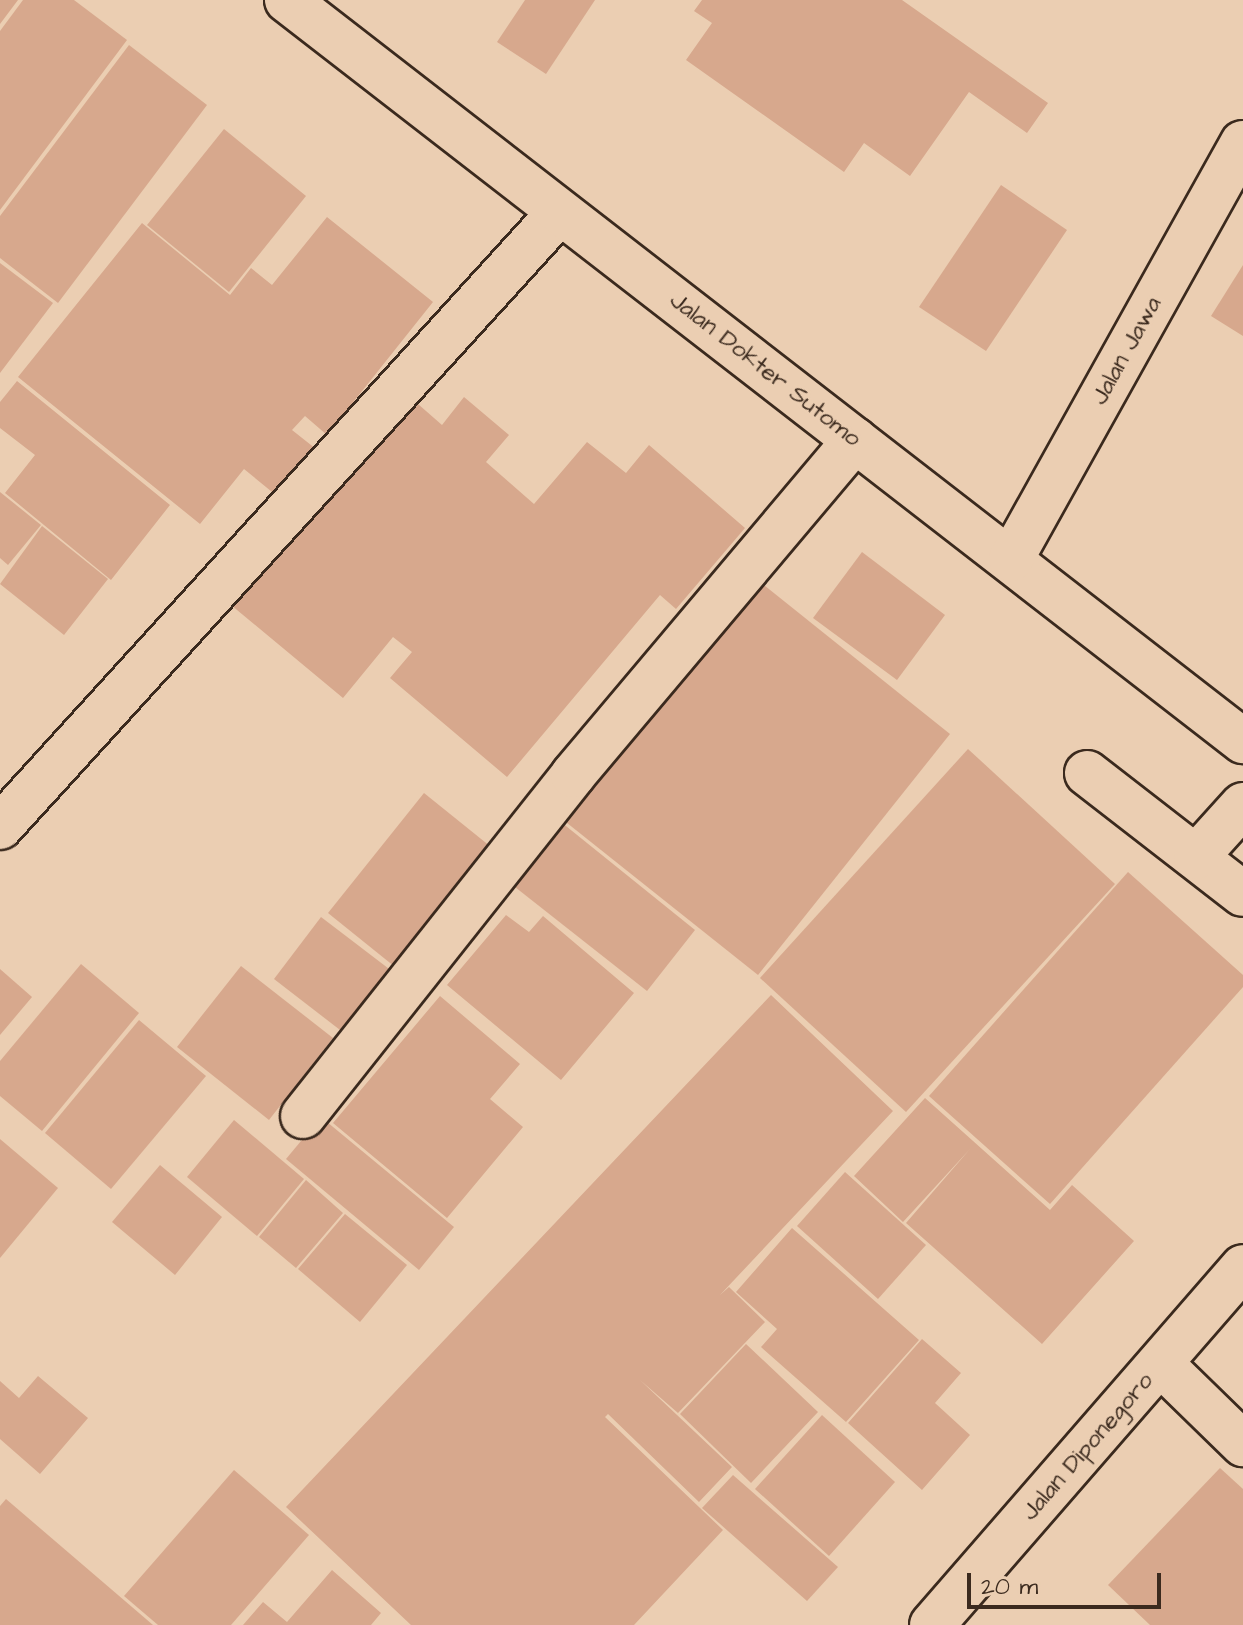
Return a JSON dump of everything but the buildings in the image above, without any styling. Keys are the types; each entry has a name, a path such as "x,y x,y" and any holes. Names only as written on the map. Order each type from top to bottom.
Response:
{"main road":[{"name":"Jalan Dokter Sutomo","path":"287,0 1243,741"},
{"name":"Jalan Jawa","path":"1011,559 1243,143"},
{"path":"0,827 559,213"},
{"path":"303,1116 573,775 855,440"},
{"path":"1087,773 1243,894"},
{"path":"1196,857 1243,805"},
{"name":"Jalan Diponegoro","path":"932,1625 1243,1267"},
{"path":"1161,1364 1243,1444"}]}
